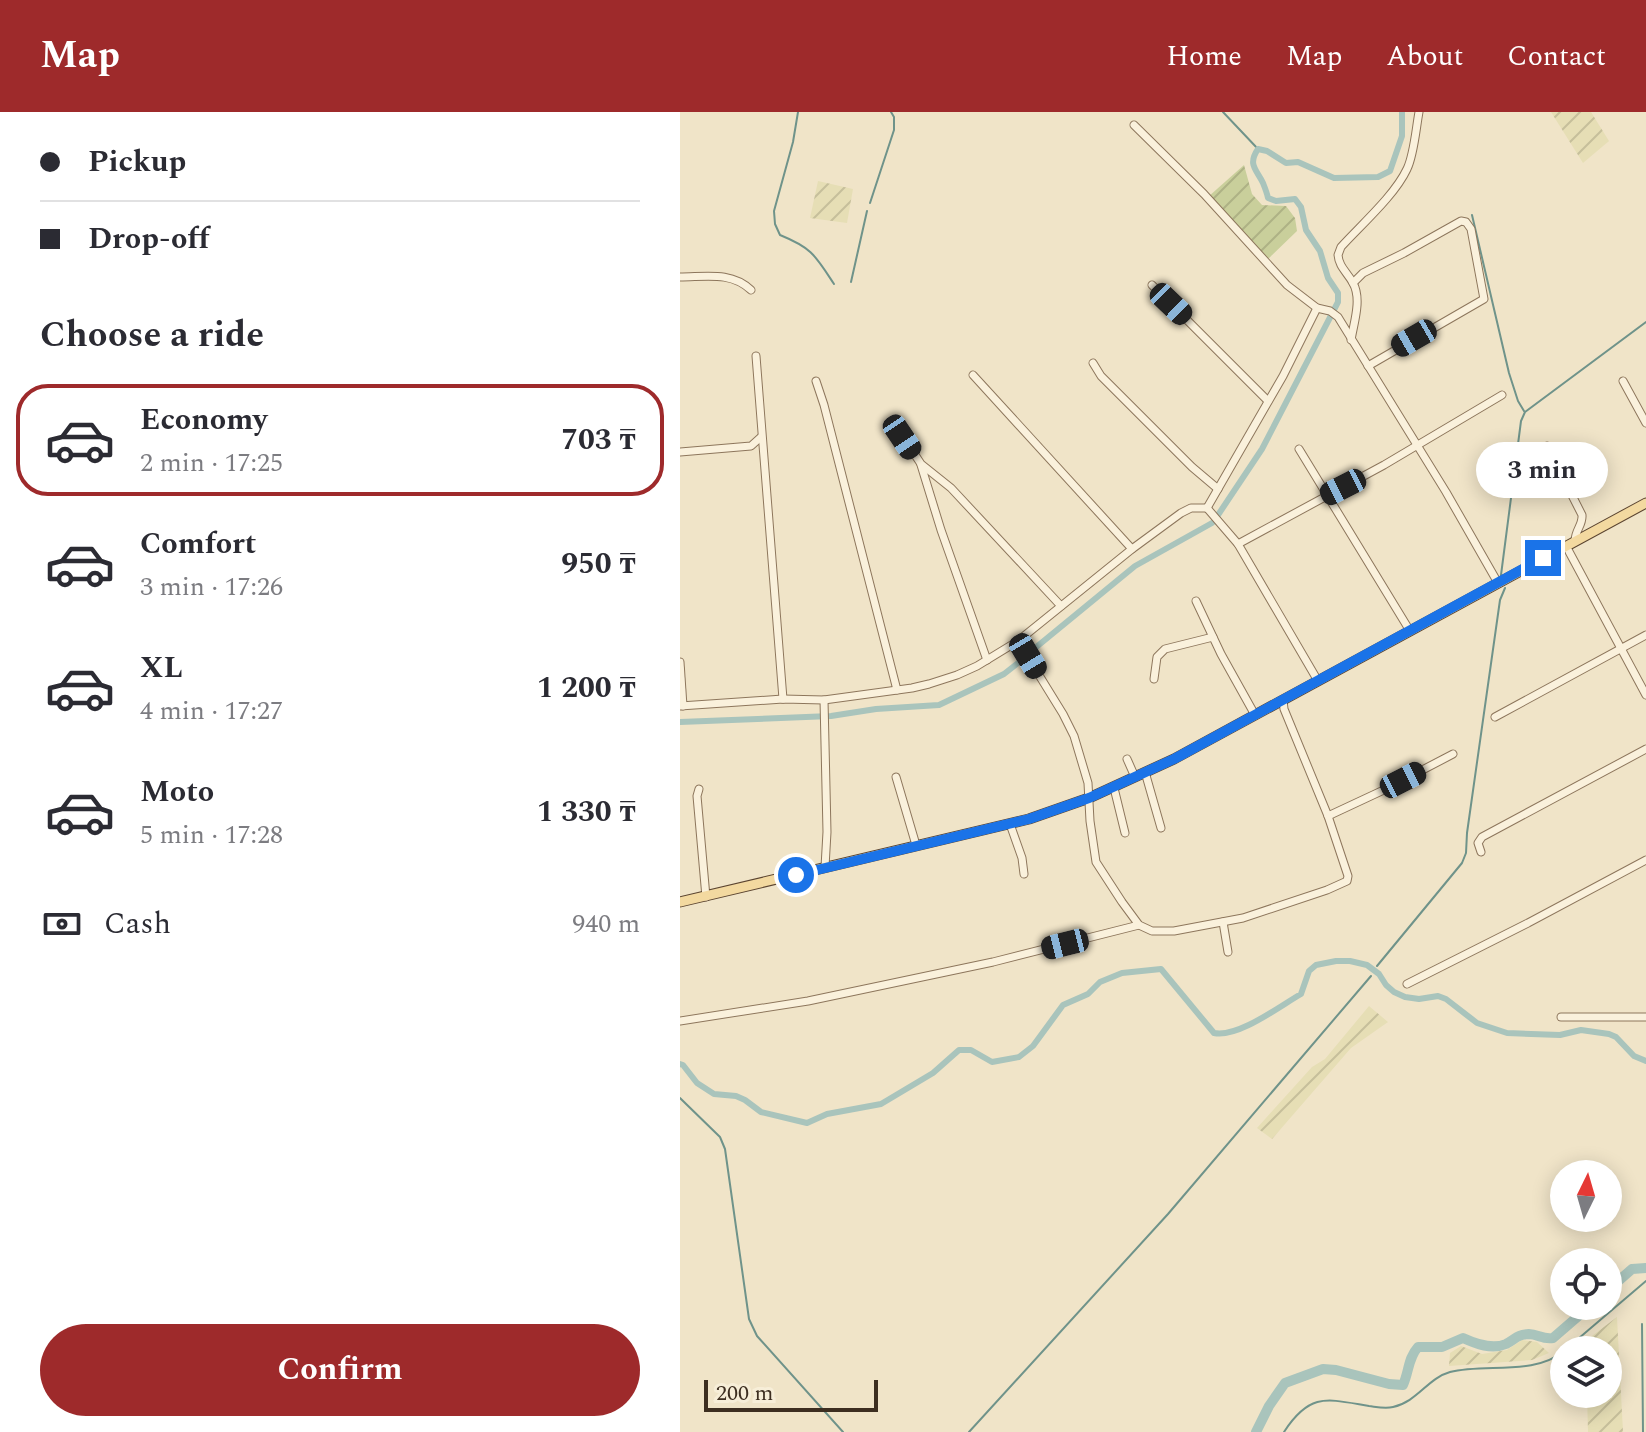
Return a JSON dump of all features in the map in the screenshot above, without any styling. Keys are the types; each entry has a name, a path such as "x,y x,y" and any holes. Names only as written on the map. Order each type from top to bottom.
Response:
{"main road":[{"path":"680,902 1049,814 1114,788 1174,759 1646,503"}],"street":[{"path":"1351,340 1357,296 1353,283 1338,260 1339,251 1394,190 1406,172 1419,112"},
{"path":"1134,125 1204,194 1287,285 1317,308 1333,313 1498,583"},
{"path":"1353,283 1363,273 1461,221 1471,229 1484,299 1368,366"},
{"path":"680,277 720,276 740,281 751,290"},
{"path":"1152,285 1268,401"},
{"path":"1207,508 1291,362 1317,308"},
{"path":"756,356 783,699"},
{"path":"1093,363 1101,376 1218,489"},
{"path":"973,375 1132,549"},
{"path":"816,381 897,690"},
{"path":"1623,381 1646,423"},
{"path":"1238,544 1502,395"},
{"path":"748,398 759,397"},
{"path":"896,426 921,464 987,660"},
{"path":"680,452 751,446 761,437"},
{"path":"1547,446 1582,515 1571,543 1646,695"},
{"path":"1299,449 1410,631"},
{"path":"921,464 951,488 1061,606"},
{"path":"680,662 681,706 783,699 824,700 943,680 977,666 1018,641 1132,549 1187,510 1196,507 1207,508 1238,544 1318,681"},
{"path":"1196,601 1255,715"},
{"path":"1495,717 1646,635"},
{"path":"1154,679 1157,657 1165,649 1213,637"},
{"path":"1018,641 1069,725 1085,773 1096,862 1139,925 1152,931 1174,931 1243,918 1346,883 1348,876 1328,816 1283,700"},
{"path":"824,700 825,867"},
{"path":"1481,852 1478,843 1482,837 1646,749"},
{"path":"1328,816 1453,754"},
{"path":"1127,759 1135,777"},
{"path":"1145,772 1161,828"},
{"path":"896,777 916,845"},
{"path":"1114,788 1125,833"},
{"path":"699,789 697,800 706,897"},
{"path":"1010,824 1024,874"},
{"path":"1407,984 1646,860"},
{"path":"1223,922 1228,952"},
{"path":"680,1021 808,1001 978,965 1139,925"},
{"path":"1561,1017 1646,1017"}],"shaded area":[{"path":"1551,112 1591,112 1609,141 1583,163"},
{"path":"818,181 853,189 847,223 810,218"},
{"path":"1369,1006 1388,1022 1351,1048 1272,1139 1257,1128 1312,1067 1325,1059"},
{"path":"1613,1320 1617,1320 1618,1336 1592,1336"},
{"path":"1522,1340 1537,1342 1549,1353 1532,1360 1449,1366 1450,1353 1461,1346 1482,1354 1507,1350"},
{"path":"1587,1408 1622,1408 1623,1432 1588,1432"}],"green space":[{"path":"1244,165 1252,194 1262,205 1286,206 1295,218 1297,231 1268,259 1208,197"}],"waterway":[{"path":"798,112 774,211 775,224 780,235 812,254 834,284"},
{"path":"870,203 894,130 891,112"},
{"path":"1223,112 1258,149"},
{"path":"1216,518 1262,449 1338,302 1338,293 1328,278 1320,251 1306,230 1301,207 1295,199 1276,201 1268,198 1253,159 1258,149 1286,163 1298,162 1334,178 1378,177 1390,171 1402,136 1402,112"},
{"path":"851,282 867,211"},
{"path":"1472,215 1509,373 1524,411"},
{"path":"1501,575 1521,421 1525,412 1646,322"},
{"path":"1029,653 1135,566 1212,523"},
{"path":"1377,966 1462,863 1466,853 1500,600 1505,588"},
{"path":"680,722 831,716 876,709 939,705 1004,674 1023,659"},
{"path":"680,1064 697,1083 714,1094 736,1096 761,1112 807,1123 827,1114 881,1104 933,1073 959,1050 971,1050 992,1062 1019,1057 1033,1046 1063,1005 1088,994 1100,982 1122,973 1161,969 1214,1033 1224,1033 1247,1026 1301,994 1309,971 1316,965 1336,961 1367,965 1394,992 1419,999 1438,996 1477,1023 1507,1033 1560,1035 1581,1030 1609,1034 1634,1056 1646,1061"},
{"path":"969,1432 1168,1214 1371,976"},
{"path":"680,1098 720,1137 725,1149 749,1319 757,1336 843,1432"},
{"path":"1622,1278 1632,1269 1646,1268"},
{"path":"1581,1336 1646,1281"},
{"path":"1256,1432 1285,1383 1323,1369 1403,1385 1418,1347 1442,1347 1463,1338 1490,1346 1506,1344 1519,1336 1532,1334 1553,1338 1574,1320"},
{"path":"1642,1324 1643,1432"},
{"path":"1284,1432 1302,1410 1320,1401 1393,1407 1409,1400 1435,1379 1450,1372 1524,1366 1550,1360"}],"route":[{"path":"796,875 1049,814 1089,798 1174,759 1543,558"}]}
